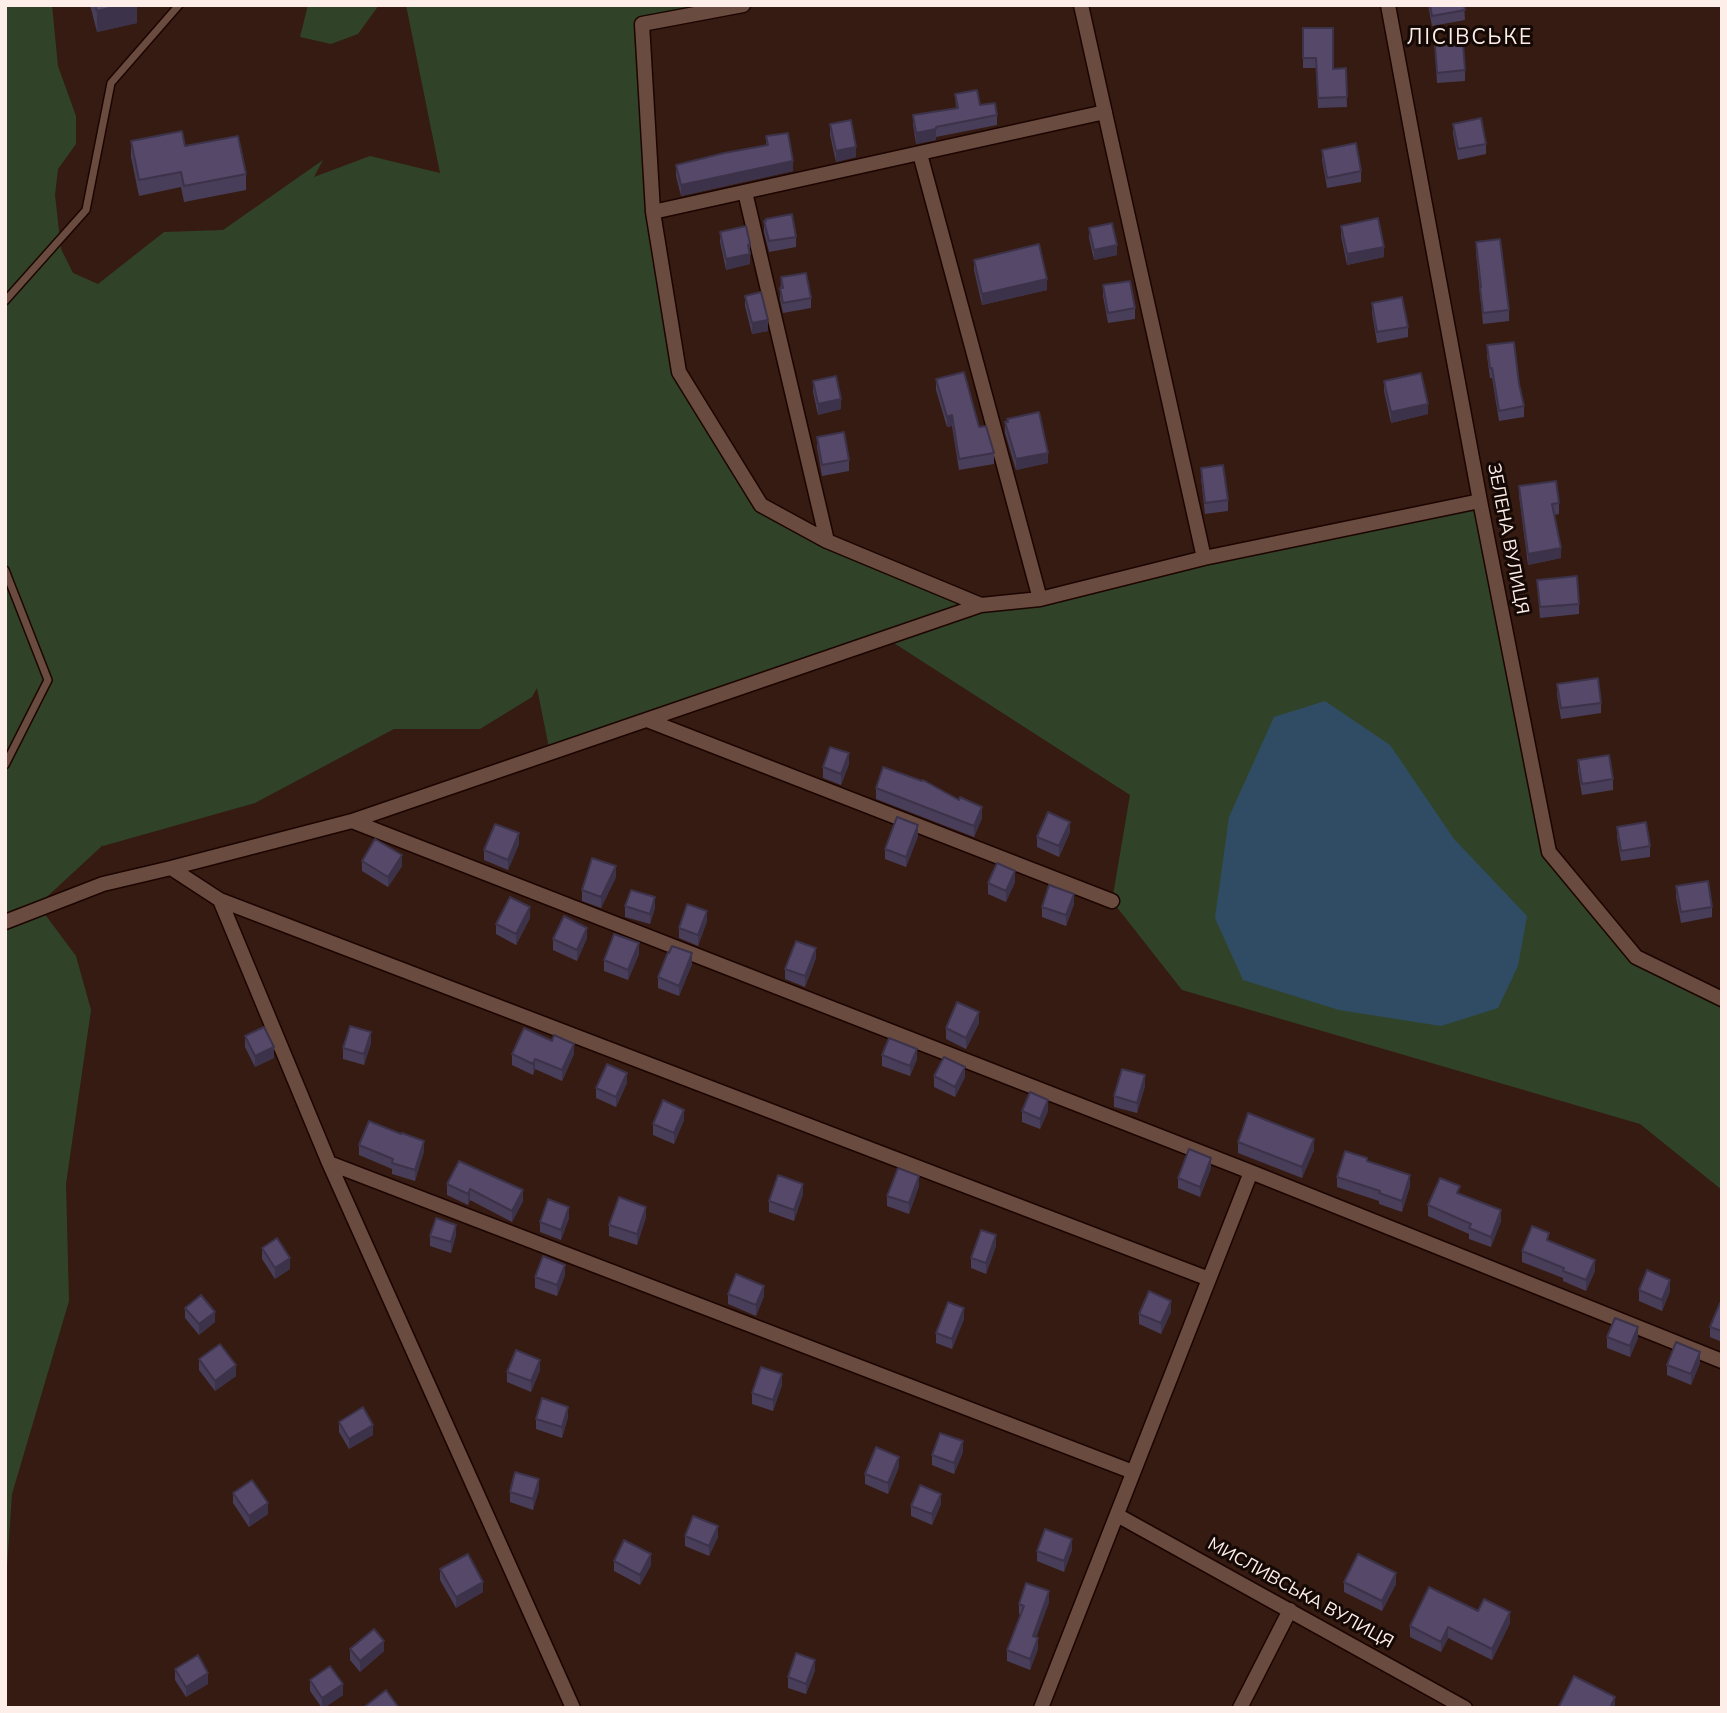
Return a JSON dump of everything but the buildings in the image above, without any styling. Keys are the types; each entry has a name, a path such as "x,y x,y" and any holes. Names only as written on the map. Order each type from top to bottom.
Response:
{"street":[{"path":"743,5 642,24 653,212 680,372 761,505 827,541 981,605"},
{"path":"1081,5 1204,558"},
{"name":"ЗЕЛЕНА ВУЛИЦЯ","path":"1388,5 1549,852 1636,957 1722,999"},
{"path":"653,212 1105,112"},
{"path":"920,154 1040,599"},
{"path":"745,192 827,541"},
{"path":"5,922 103,884 352,821 981,605 1040,599 1204,558 1480,500"},
{"path":"647,720 1112,901"},
{"path":"352,821 1251,1172 1722,1361"},
{"path":"171,868 220,900 1209,1279"},
{"path":"220,900 329,1163 573,1708"},
{"path":"329,1163 1133,1472"},
{"path":"1041,1708 1251,1172"},
{"name":"МИСЛИВСЬКА ВУЛИЦЯ","path":"1117,1515 1465,1708"},
{"path":"1240,1708 1290,1610"}],"lane":[{"path":"5,301 86,211 111,83 179,5"},
{"path":"5,570 48,680 5,765"}],"green space":[{"path":"5,5 52,5 58,66 76,116 76,144 58,169 55,195 61,249 73,273 98,284 164,232 223,230 323,160 314,177 370,156 440,173 406,5 743,5 642,24 653,212 679,372 762,505 981,605 1480,501 1549,852 1636,957 1722,999 1722,1190 1640,1124 1182,990 1112,901 1130,795 886,638 550,753 537,688 532,697 480,729 394,729 255,803 103,845 38,905 76,956 91,1010 66,1184 69,1301 12,1494 5,1596"},
{"path":"308,5 379,5 358,34 331,44 300,37"}],"water":[{"path":"1325,701 1390,745 1454,839 1527,916 1518,966 1498,1008 1441,1026 1339,1010 1243,980 1215,918 1229,817 1274,717"}],"district":[{"name":"ЛІСІВСЬКЕ","path":"1470,39"}]}
